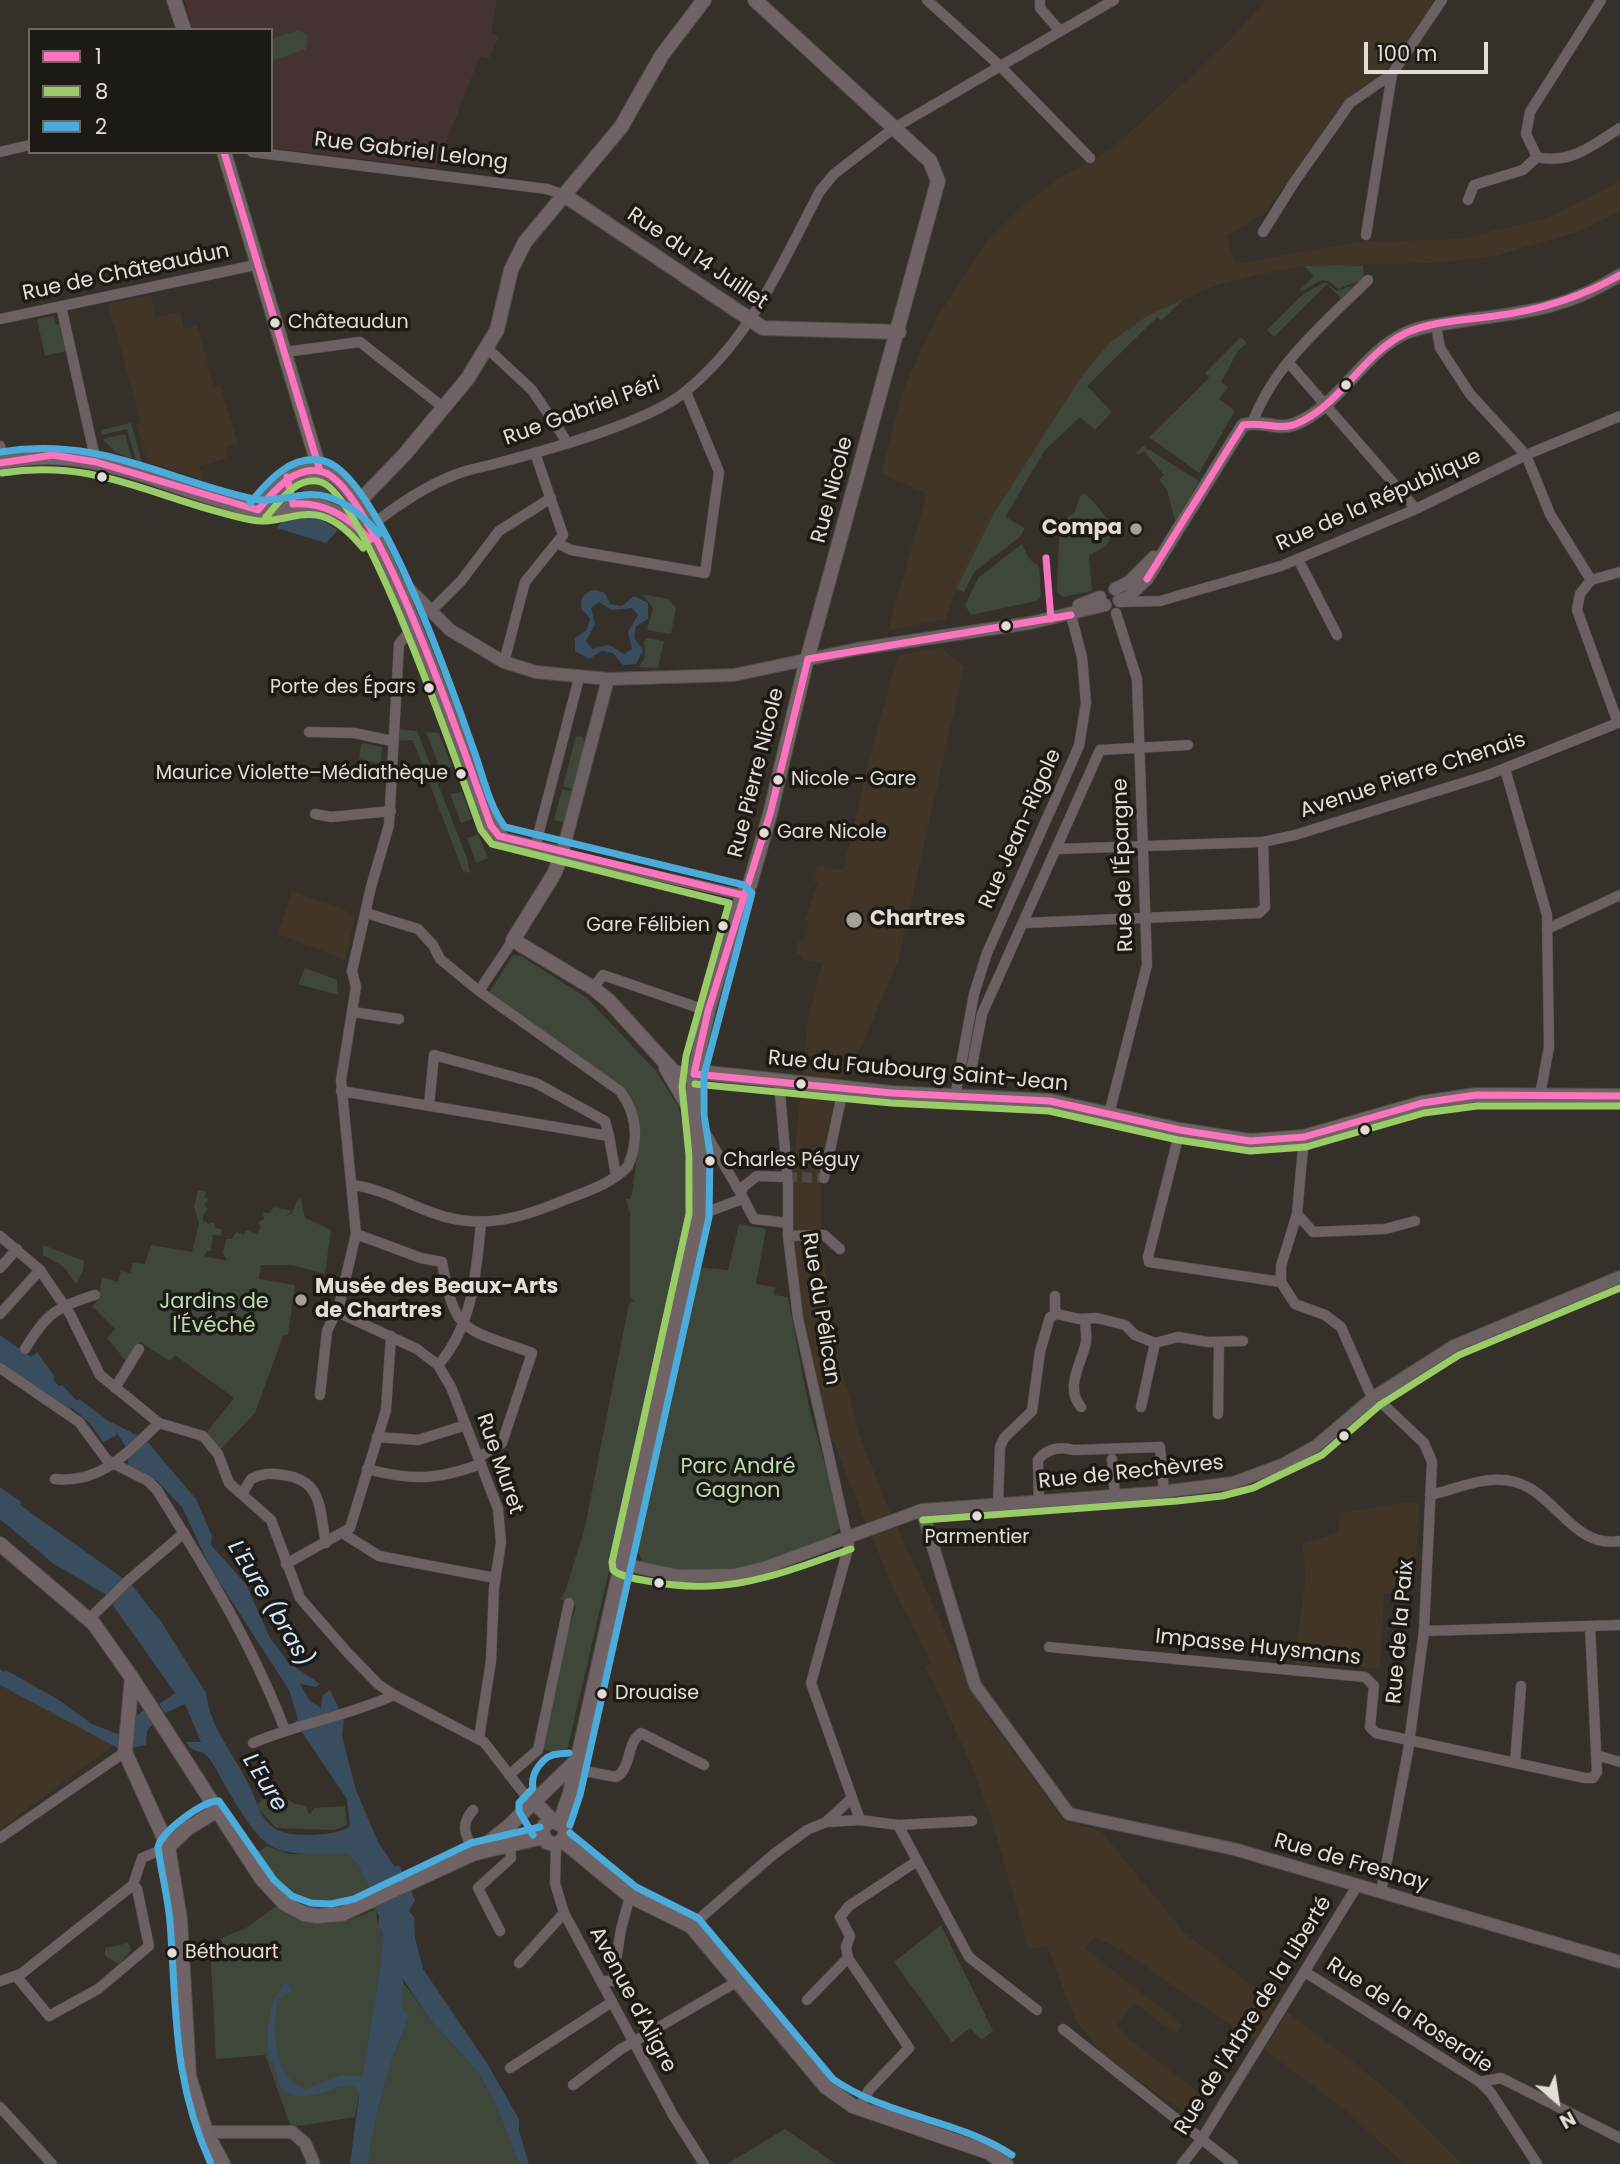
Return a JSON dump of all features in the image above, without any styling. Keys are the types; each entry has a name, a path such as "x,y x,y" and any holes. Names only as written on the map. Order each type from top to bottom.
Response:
{"main road":[{"path":"174,0 183,28"},
{"path":"345,516 444,408 488,349 497,330 511,270 525,242 621,127 662,55 704,0"},
{"name":"Rue Nicole","path":"755,0 930,161 938,181 808,659"},
{"path":"225,154 260,264 320,471"},
{"name":"Rue du 14 Juillet","path":"564,195 751,322 768,329 899,331"},
{"path":"2,463 54,456 96,462 258,510 293,504 319,505 345,516 380,552"},
{"path":"258,510 287,477 300,472 320,471 341,481 358,503 371,526 395,583 491,826 504,840 562,853 554,874 513,940 593,988 609,1001 664,1064 694,1119 700,1154 699,1216 575,1765 549,1827 547,1842 559,1843 631,1896 691,1926 826,2087 859,2108 988,2152 1006,2164"},
{"path":"287,477 293,504"},
{"name":"Rue Pierre Nicole","path":"694,1119 694,1074 708,1011 742,895 750,884 757,862 808,659"},
{"name":"Rue du Faubourg Saint-Jean","path":"664,1064 674,1072 708,1073 843,1089 1050,1101 1250,1141 1304,1137 1435,1101 1476,1095 1620,1096"},
{"path":"2,1549 89,1619 132,1678 261,1878 289,1906 304,1914 330,1916 375,1899 475,1853 508,1827 575,1765"},
{"path":"132,1678 125,1744 168,1847 180,1919 187,2063 206,2132 223,2164"},
{"path":"531,1805 549,1827 566,1831 559,1843"},
{"path":"168,1847 188,1828 216,1811"},
{"path":"475,1853 511,1846 549,1827"}],"street":[{"path":"927,0 1000,66 1090,158"},
{"path":"1040,0 1040,8 1060,31"},
{"name":"Rue Gabriel Péri","path":"371,526 404,500 450,477 535,453 661,408 686,391 731,348 751,322 820,191 834,174 894,128 1114,0"},
{"path":"1263,232 1294,181 1350,103 1392,74 1442,0"},
{"path":"1537,157 1526,134 1531,112 1601,0"},
{"path":"1366,235 1392,74"},
{"path":"1537,157 1560,160 1583,151 1620,128"},
{"path":"0,152 28,145"},
{"name":"Rue Gabriel Lelong","path":"269,154 547,188 564,195"},
{"path":"1468,200 1474,185 1523,170 1537,157"},
{"name":"Rue de Châteaudun","path":"0,319 260,264"},
{"path":"395,583 406,586 430,612 461,637 505,662 536,671 579,678 734,675 808,659 1071,615 1127,598 1147,579 1238,430 1252,424 1280,427 1296,424 1323,405 1386,345 1408,332 1436,325 1554,307 1580,298 1620,275"},
{"path":"1252,424 1260,402 1288,362 1368,280"},
{"path":"61,306 96,462"},
{"path":"1436,325 1440,348 1470,394 1526,455 1550,514 1591,580"},
{"path":"285,352 360,342 444,408"},
{"path":"488,349 532,390 567,442"},
{"path":"1288,362 1416,509"},
{"path":"557,543 571,550 705,573 719,472 686,391"},
{"name":"Rue de la République","path":"1112,602 1147,601 1204,590 1298,559 1416,509 1526,455 1620,416"},
{"path":"0,446 2,463"},
{"path":"505,662 525,582 557,543 564,530 535,453"},
{"path":"430,612 461,581 499,531 551,498"},
{"path":"1298,559 1337,635"},
{"path":"1619,722 1577,610 1580,594 1591,580 1620,572"},
{"path":"870,648 914,636 1112,602"},
{"name":"Rue de l'Épargne","path":"1109,1114 1147,965 1137,679 1112,602"},
{"name":"Rue Jean-Rigole","path":"955,1097 974,995 987,953 1079,746 1086,703 1082,657 1071,615"},
{"path":"320,1395 327,1331 339,1306 356,1234 353,1185 341,1091 356,987 352,971 391,811 392,741 399,644 413,627"},
{"path":"535,847 579,678"},
{"path":"608,679 562,853 742,895"},
{"name":"Avenue Pierre Chenais","path":"1057,849 1263,842 1295,835 1505,769 1619,722"},
{"path":"309,732 354,733 392,741"},
{"path":"972,1066 982,1014 1025,923 1100,750 1188,745"},
{"path":"1505,769 1547,915 1549,1047 1540,1096"},
{"path":"315,814 331,817 391,811"},
{"path":"1025,923 1259,914 1265,907 1263,842"},
{"path":"1547,929 1620,895"},
{"path":"353,1185 372,1187 442,1216 481,1223 527,1216 616,1176 628,1166 636,1135 632,1114 620,1091 479,991 440,959 433,945 418,929 366,913"},
{"path":"479,991 513,940"},
{"path":"593,988 603,975 702,1009"},
{"path":"353,1012 399,1019"},
{"path":"429,1105 433,1055 536,1083 605,1121 616,1176"},
{"name":"Rue du Pélican","path":"779,1082 789,1236 798,1318 848,1539"},
{"path":"824,1178 843,1089"},
{"path":"341,1091 609,1136"},
{"path":"694,1119 705,1132 754,1219 788,1223"},
{"path":"1180,1129 1148,1257 1149,1262 1281,1282"},
{"path":"1304,1137 1297,1214 1281,1266 1281,1282 1295,1304 1325,1315 1341,1326 1374,1397"},
{"path":"741,1196 743,1187 757,1176 787,1177"},
{"path":"699,1216 741,1196"},
{"path":"1297,1214 1313,1232 1385,1229 1415,1221"},
{"path":"438,1365 452,1350 464,1327 476,1274 481,1223"},
{"path":"356,1234 421,1258 442,1262 455,1315 464,1327 532,1353 502,1443 480,1460 444,1476 419,1479 367,1469"},
{"path":"789,1236 824,1235 840,1249"},
{"path":"0,1236 40,1270 64,1304 93,1364 153,1429 203,1436 218,1454 229,1483 271,1520 286,1564 304,1604 378,1684 394,1695 479,1738 531,1805"},
{"path":"0,1268 17,1250"},
{"path":"0,1314 40,1270"},
{"name":"Rue de Rechèvres","path":"621,1564 679,1576 734,1575 764,1568 848,1539 868,1528 922,1510 1164,1492 1233,1483 1284,1464 1325,1439 1374,1397 1469,1339 1620,1278"},
{"path":"25,1349 41,1322 64,1304 95,1295"},
{"path":"1054,1315 1055,1296"},
{"name":"Rue Muret","path":"339,1306 344,1315 417,1349 438,1365 451,1387 480,1460 502,1528 495,1578 491,1661 479,1738"},
{"path":"998,1504 1000,1447 1004,1438 1032,1411 1040,1352 1048,1319 1054,1315 1097,1318 1125,1325 1135,1335 1155,1343 1178,1337 1219,1342 1243,1341"},
{"path":"1081,1406 1075,1397 1075,1378 1086,1343 1085,1319"},
{"path":"286,1564 344,1534 354,1519 386,1409 391,1336"},
{"path":"1218,1414 1219,1342"},
{"path":"1141,1407 1155,1343"},
{"path":"115,1388 139,1349"},
{"path":"0,1367 79,1422 107,1460 148,1481 157,1490 252,1653 287,1729"},
{"name":"Rue de la Paix","path":"1374,1397 1428,1449 1432,1462 1424,1631 1409,1741 1381,1892"},
{"path":"377,1437 418,1440 466,1425"},
{"path":"55,1479 75,1480 117,1463 153,1429"},
{"path":"1039,1502 1038,1460 1052,1449 1062,1447 1074,1450 1160,1447 1164,1492"},
{"path":"1112,1459 1115,1496"},
{"path":"242,1494 251,1479 270,1473 291,1476 309,1483 316,1493 326,1543"},
{"path":"1430,1495 1484,1481 1517,1482 1535,1493 1583,1534 1607,1542 1620,1541"},
{"name":"Rue de Fresnay","path":"922,1510 975,1685 1069,1814 1234,1849 1620,1962"},
{"path":"89,1619 184,1533"},
{"path":"344,1534 379,1556 495,1578"},
{"path":"848,1539 847,1556 811,1683 860,1820"},
{"path":"509,1775 538,1750 569,1603"},
{"path":"1424,1631 1620,1625"},
{"path":"1409,1741 1593,1777 1597,1772 1590,1626"},
{"name":"Impasse Huysmans","path":"1049,1647 1365,1677 1373,1681 1374,1686 1372,1731 1409,1741"},
{"path":"1515,1763 1521,1686"},
{"path":"253,1743 287,1729 343,1716 394,1695"},
{"path":"575,1765 616,1777 625,1769 637,1735 641,1733 704,1765"},
{"path":"0,1838 93,1772 125,1744"},
{"path":"1596,1755 1620,1762"},
{"path":"826,1822 852,1798"},
{"path":"473,1810 465,1820 463,1829 475,1853"},
{"path":"691,1926 774,1854 807,1830 826,1822 860,1820 898,1825 972,1821"},
{"path":"898,1825 969,1958 1037,2010"},
{"path":"500,1931 478,1888 511,1857 508,1827"},
{"name":"Avenue d'Aligre","path":"559,1843 555,1883 564,1913 634,2043 704,2164"},
{"path":"0,1981 17,1978 133,1885 142,1858 168,1847"},
{"path":"859,2108 869,2090 909,2051 909,2046 848,1958 846,1947 850,1936 841,1921 843,1911 917,1861"},
{"path":"17,1978 49,2016 117,1976 149,1946 137,1889 133,1885"},
{"name":"Rue de l'Arbre de la Liberté","path":"1182,2164 1201,2140 1357,1886"},
{"path":"602,1981 613,1981 621,1929 631,1896"},
{"path":"519,1962 564,1913"},
{"path":"807,2000 848,1958"},
{"name":"Rue de la Roseraie","path":"1305,1972 1480,2082 1492,2093 1537,2164"},
{"path":"572,2085 634,2043 738,1981"},
{"path":"510,2068 612,2002"},
{"path":"1063,2029 1233,2164"},
{"path":"1480,2082 1501,2078 1620,2138"},
{"path":"0,2107 52,2164"},
{"path":"206,2132 275,2132 299,2135 314,2164"}],"shaded area":[{"path":"184,0 497,0 491,33 499,36 490,58 480,56 436,168 273,148 273,28 192,28"},
{"path":"1266,0 1436,0 1389,67 1345,103 1263,215 1227,235 1235,264 1356,242 1458,239 1548,218 1620,181 1620,211 1578,232 1495,256 1436,263 1304,266 1210,287 1147,316 1109,343 1079,380 994,513 956,589 946,619 888,630 927,494 881,473 903,390 933,324 988,240 1027,202 1059,178 1109,150 1229,41"},
{"path":"151,295 156,317 180,312 184,329 197,325 214,386 220,385 238,444 225,447 228,458 200,466 203,480 147,462 136,424 141,422 108,304"},
{"path":"941,647 964,667 898,961 860,1050 839,1083 827,1132 821,1184 821,1243 841,1368 863,1445 892,1517 867,1527 826,1421 799,1299 793,1244 793,1173 808,1020 822,964 801,959 802,955 796,953 799,941 804,941 809,921 805,920 818,883 813,881 816,868 820,865 843,870 898,655"},
{"path":"292,891 347,911 346,914 355,917 345,960 278,934"},
{"path":"1408,1502 1419,1503 1415,1581 1401,1580 1401,1586 1395,1586 1390,1594 1384,1594 1380,1668 1294,1665 1306,1576 1302,1543 1339,1533 1338,1513"},
{"path":"894,1520 967,1679 993,1725 1064,1821 1101,1831 1184,1932 1277,2005 1255,2042 1126,1953 1095,1937 1084,1948 1183,2025 1176,2034 1134,2003 1117,2025 1126,2036 1203,2096 1194,2111 1199,2114 1195,2120 1104,2056 1075,2019 1047,1946 1029,1950 990,1814 972,1766 926,1667 932,1663 895,1593 869,1530"},
{"path":"0,1685 114,1745 0,1829"},
{"path":"1287,2012 1344,2054 1401,2102 1462,2164 1404,2164 1345,2110 1264,2049"}],"green space":[{"path":"299,30 308,36 306,49 273,60 273,38"},
{"path":"1304,266 1363,266 1364,279 1338,289 1322,281 1299,291 1314,276"},
{"path":"1325,282 1337,291 1354,285 1341,298 1327,284 1274,337 1267,330 1302,295"},
{"path":"1184,299 1161,321 1157,317 1087,386 1112,412 1095,430 1080,417 1045,450 1005,517 1025,528 1020,537 974,572 964,592 956,589 994,513 1079,380 1109,343 1147,316"},
{"path":"54,316 56,325 59,324 66,351 45,356 37,319"},
{"path":"1241,337 1247,343 1238,351 1221,382 1228,387 1219,399 1235,411 1199,473 1149,437 1209,378 1205,373"},
{"path":"131,423 142,462 136,460 127,429 102,435 101,430"},
{"path":"125,434 132,459 115,452 103,439"},
{"path":"1143,446 1199,481 1175,521 1167,490 1159,480 1164,475 1144,451 1138,455 1136,453"},
{"path":"314,476 332,482 348,496 339,506 303,492 300,477"},
{"path":"1085,493 1106,517 1111,534 1109,542 1102,549 1089,555 1092,591 1063,597 1057,591 1059,539 1065,520 1075,511 1080,496"},
{"path":"1022,544 1029,559 1039,566 1041,596 1036,601 971,615 965,605 979,577"},
{"path":"642,594 668,599 676,608 671,634 647,630 653,608"},
{"path":"648,638 664,641 658,668 639,667 645,658 644,641"},
{"path":"396,729 417,731 467,858 470,873 463,871 413,740 396,741"},
{"path":"426,732 439,733 452,767 441,771"},
{"path":"576,736 583,737 585,746 573,789 563,786"},
{"path":"364,743 382,747 381,764 359,759 361,745"},
{"path":"562,789 573,792 564,822 554,820"},
{"path":"462,792 472,819 461,823 450,794"},
{"path":"478,834 488,858 476,863 467,838"},
{"path":"513,955 521,956 587,998 655,1070 678,1106 690,1152 692,1198 676,1283 566,1755 545,1750 542,1746 576,1606 560,1599 565,1592 585,1527 629,1303 634,1301 630,1297 630,1213 626,1199 630,1199 632,1194 640,1132 632,1105 489,993"},
{"path":"305,968 337,980 338,995 298,984"},
{"name":"Jardins de l'Évéché","path":"198,1190 207,1192 204,1197 209,1199 204,1204 208,1209 203,1214 203,1220 208,1224 214,1222 215,1228 221,1229 222,1236 213,1235 211,1251 207,1251 204,1256 227,1261 223,1253 226,1239 232,1239 236,1232 244,1235 246,1230 256,1234 261,1228 258,1222 264,1219 263,1212 269,1213 274,1207 292,1211 283,1217 292,1213 301,1198 305,1218 331,1230 325,1274 291,1265 261,1265 259,1279 295,1285 288,1335 283,1336 255,1413 221,1449 206,1433 234,1398 175,1355 170,1361 140,1342 126,1361 107,1338 115,1329 92,1306 98,1300 102,1277 118,1282 121,1271 130,1273 133,1263 145,1264 151,1245 192,1252 199,1223 194,1207"},
{"name":"Parc André Gagnon","path":"739,1224 766,1229 756,1284 775,1287 774,1295 788,1297 809,1408 842,1524 832,1535 817,1544 775,1560 711,1573 683,1573 643,1562 633,1543 695,1267 728,1270"},
{"path":"43,1245 84,1261 83,1271 76,1284 64,1267 43,1255"},
{"path":"271,1789 295,1804 306,1806 309,1815 314,1808 345,1806 347,1825 334,1830 276,1828 256,1806"},
{"path":"267,1846 290,1854 348,1853 358,1865 373,1895 331,1910 316,1911 302,1907 278,1889 250,1856"},
{"path":"275,1907 328,1922 350,1919 376,1909 378,1927 383,1929 380,1969 355,2117 291,2127 265,2055 216,2059 210,1943 246,1928"},
{"path":"941,1925 993,2031 982,2040 970,2028 952,2042 894,1962"},
{"path":"128,1943 131,1950 119,1964 105,1956 105,1948"},
{"path":"401,1979 429,2018 478,2072 495,2103 519,2164 368,2164 383,2092 407,2022 402,2008"},
{"path":"785,2129 836,2164 727,2164"}],"water":[{"path":"301,515 324,521 338,530 326,543 277,528 283,520"},
{"path":"592,591 605,593 610,604 622,606 634,596 648,603 648,619 636,626 634,638 643,650 636,664 623,665 613,653 602,651 589,659 575,651 575,638 587,630 590,618 582,610 582,599","holes":["599,602 612,610 632,608 638,615 628,632 632,649 624,654 609,645 592,649 586,641 595,624 591,608"]},
{"path":"0,1335 31,1357 37,1352 55,1377 53,1380 59,1386 62,1385 77,1401 79,1399 107,1420 146,1440 196,1499 212,1536 211,1545 246,1584 270,1638 289,1663 320,1684 316,1687 300,1684 310,1701 321,1708 322,1696 330,1690 344,1719 342,1736 356,1790 378,1842 395,1867 399,1865 415,1900 409,1911 414,1917 415,1938 423,1969 488,2065 519,2119 519,2131 529,2164 519,2164 495,2103 478,2072 429,2018 403,1979 402,2008 408,2016 407,2022 383,2092 368,2164 350,2164 359,2097 357,2088 340,2087 301,2096 280,2088 273,2061 269,2061 268,2029 271,2009 286,1982 292,1990 277,2000 275,2025 277,2051 286,2074 294,2083 305,2089 341,2075 362,2077 380,1969 383,1930 378,1927 379,1916 374,1906 377,1903 358,1865 348,1854 286,1852 263,1840 241,1812 210,1760 186,1742 201,1742 185,1704 165,1713 159,1704 175,1693 105,1594 54,1564 0,1519 0,1487 21,1502 20,1505 131,1584 162,1623 206,1693 217,1729 268,1823 280,1831 300,1835 343,1830 350,1826 347,1799 300,1729 293,1724 298,1719 289,1690 211,1569 182,1507 157,1481 129,1466 127,1457 130,1454 115,1430 117,1435 103,1442 90,1423 72,1408 70,1410 0,1363"},
{"path":"0,1669 59,1700 92,1724 120,1735 118,1748 0,1685"},
{"path":"144,1710 153,1724 147,1731 146,1745 129,1748 131,1720"}],"tunnel":[{"path":"787,1177 824,1178"}],"transit line":[{"name":"1","path":"225,154 320,471"},
{"name":"1","path":"1147,579 1243,425 1296,424 1326,405 1390,342 1416,329 1544,306 1590,290 1620,275"},
{"name":"2","path":"0,452 36,449 100,455 254,499 273,500 319,495 343,503 379,534"},
{"name":"1","path":"0,463 53,455 96,462 258,510 294,475 323,472 345,489 369,525 394,575 419,632 491,826 499,836 742,895"},
{"name":"2","path":"250,503 282,471 301,461 312,460 324,461 345,475 368,504 390,543 432,636 490,799 505,827 744,885 752,893 704,1075 704,1115 710,1153 709,1217 580,1795 570,1825"},
{"name":"8","path":"2,473 37,470 100,476 252,520 321,516 344,529 363,548"},
{"name":"1","path":"287,477 293,504 326,508 354,524 370,540"},
{"name":"8","path":"266,517 283,497 304,482 321,482 340,499 362,535 386,584 481,830 492,844 729,903 686,1056 682,1087 689,1155 689,1214 612,1562 613,1570 629,1577 676,1585 728,1584 776,1574 851,1549"},
{"name":"1","path":"1046,558 1051,619"},
{"name":"1","path":"808,659 1071,615"},
{"name":"1","path":"694,1074 708,1011 770,814 808,659"},
{"name":"1","path":"694,1074 892,1093 1050,1101 1180,1130 1250,1141 1304,1137 1422,1103 1476,1095 1620,1096"},
{"name":"8","path":"695,1084 891,1103 1049,1111 1178,1140 1250,1151 1306,1147 1424,1113 1477,1106 1620,1106"},
{"name":"8","path":"923,1520 1177,1501 1222,1496 1253,1488 1322,1455 1380,1405 1459,1355 1620,1288"},
{"name":"2","path":"533,1835 519,1811 519,1803 533,1788 536,1771 543,1761 553,1755 569,1753"},
{"name":"2","path":"211,2164 189,2103 178,2045 169,1913 158,1847 167,1833 193,1811 219,1801 274,1880 292,1896 311,1903 331,1904 354,1899 471,1843 540,1827"},
{"name":"2","path":"570,1833 636,1887 698,1918 833,2079 876,2102 968,2133 1012,2155"}],"place":[{"name":"Châteaudun","path":"275,323"},
{"name":"Compa","path":"1136,529"},
{"name":"Porte des Épars","path":"429,688"},
{"name":"Maurice Violette–Médiathèque","path":"461,774"},
{"name":"Nicole - Gare","path":"778,780"},
{"name":"Gare Nicole","path":"764,833"},
{"name":"Chartres","path":"854,920"},
{"name":"Gare Félibien","path":"723,926"},
{"name":"Charles Péguy","path":"710,1161"},
{"name":"Musée des Beaux-Arts de Chartres","path":"301,1300"},
{"name":"Parmentier","path":"977,1516"},
{"name":"Drouaise","path":"602,1694"},
{"name":"Béthouart","path":"172,1953"}],"water label":[{"name":"L'Eure (bras)","path":"269,1604"},
{"name":"L'Eure","path":"264,1783"}]}
